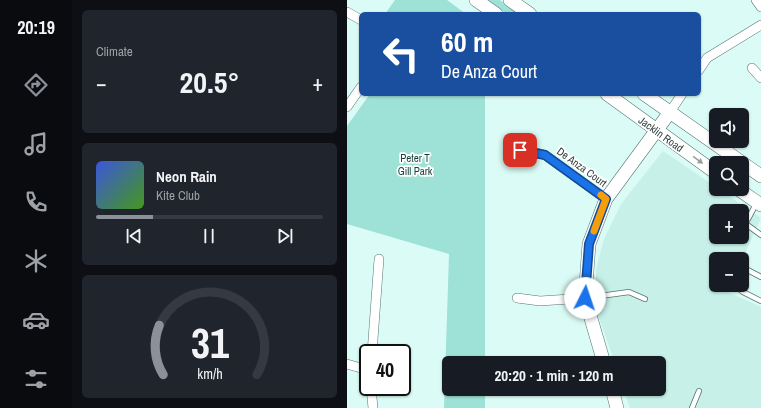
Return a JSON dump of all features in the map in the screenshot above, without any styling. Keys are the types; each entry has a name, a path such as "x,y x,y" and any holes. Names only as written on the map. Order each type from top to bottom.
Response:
{"main road":[{"path":"476,0 493,12"},
{"path":"510,0 527,12"},
{"name":"Jacklin Road","path":"610,96 709,168"},
{"name":"Jacklin Road","path":"647,96 761,176"},
{"path":"602,356 585,298 589,244 606,199 670,112"},
{"path":"748,196 759,204"},
{"path":"614,396 617,408"}],"street":[{"path":"756,0 761,7"},
{"path":"347,12 359,19"},
{"path":"701,67 707,58 761,25"},
{"path":"752,68 761,78"},
{"path":"347,107 359,90"},
{"path":"670,112 681,96"},
{"name":"De Anza Court","path":"520,150 545,155 606,199"},
{"path":"373,344 379,258"},
{"path":"517,298 540,301 585,298"},
{"path":"347,364 359,367"},
{"path":"372,396 373,408"}],"lane":[{"path":"749,218 759,204"},
{"path":"749,226 761,235"},
{"path":"749,271 761,277"},
{"path":"585,298 629,292 645,299"},
{"path":"743,292 761,300"},
{"path":"692,408 699,391"}],"shaded area":[{"path":"663,151 709,182 709,196 729,196 741,204 709,204 709,244 749,244 749,210 761,218 746,252 709,252 709,292 728,292 761,307 761,408 630,408 626,396 666,396 666,356 613,356 598,315 596,289 596,269 604,239 621,204"}],"green space":[{"path":"395,0 447,0 463,12 386,12"},
{"path":"487,0 500,0 517,12 504,12"},
{"name":"Peter T Gill Park","path":"369,96 485,96 485,356 446,356 449,254 347,224 347,126"},
{"name":"Peter T Gill Park","path":"444,396 485,396 485,408 444,408"}],"slow traffic":[{"path":"594,231 606,199 601,195"}],"route":[{"path":"520,150 545,155 606,199 589,244 585,298"}]}
